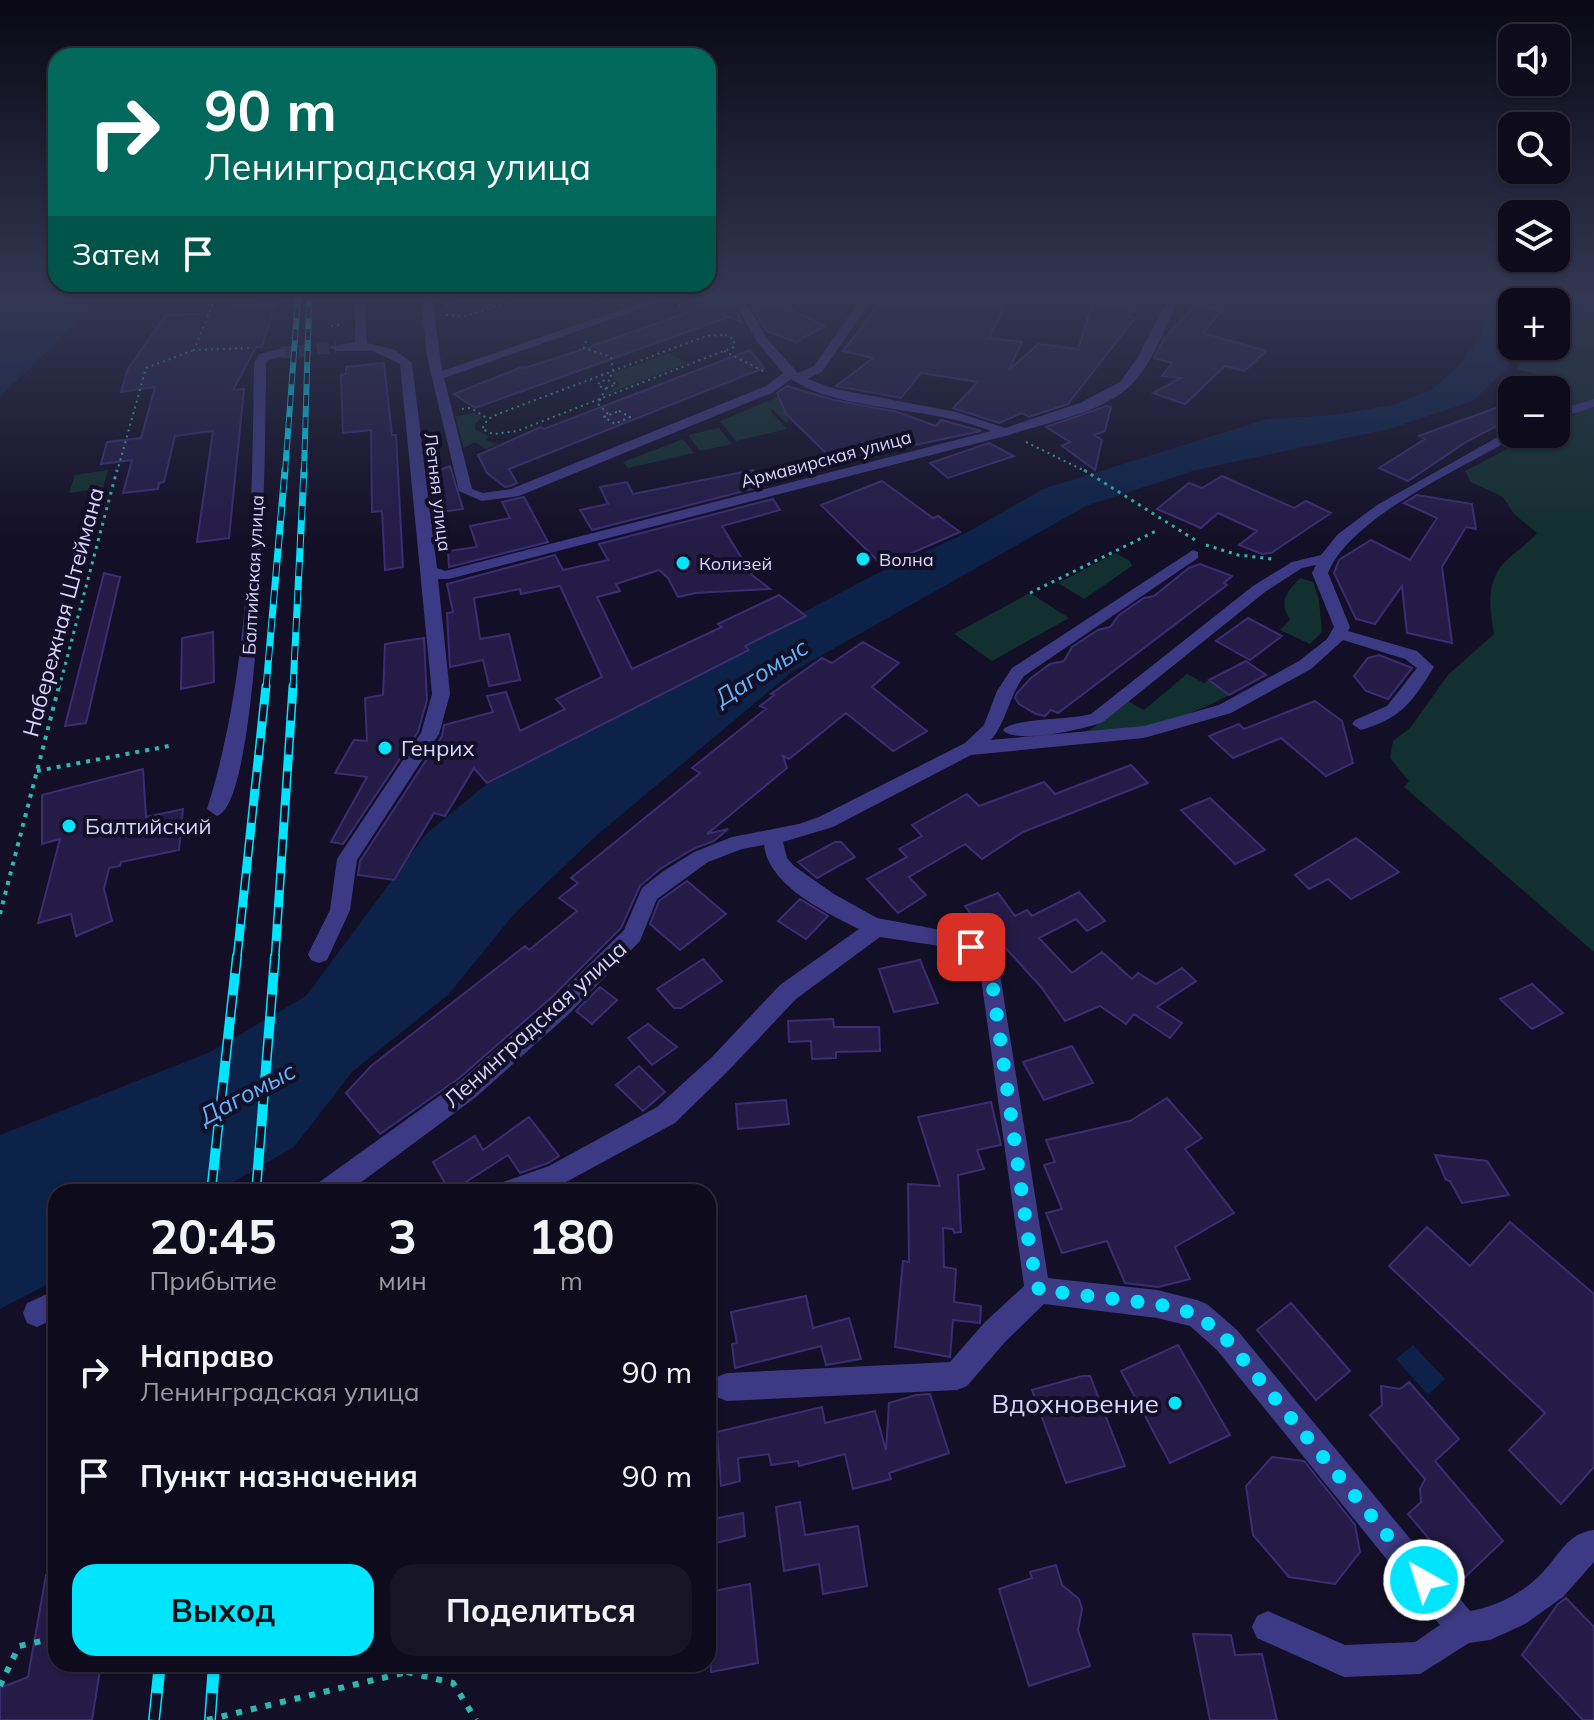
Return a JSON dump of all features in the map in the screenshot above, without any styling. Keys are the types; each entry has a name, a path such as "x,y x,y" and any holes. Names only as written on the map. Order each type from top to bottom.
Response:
{"street":[{"name":"Балтийская улица","path":"217,809 229,770 246,680 259,474 260,379"},
{"name":"Летняя улица","path":"408,379 432,574"},
{"path":"440,379 466,491 482,497 514,493 770,389 787,379"},
{"path":"803,379 829,391 947,415 1004,432"},
{"name":"Армавирская улица","path":"432,574 444,576 1004,432 1100,398 1129,379"},
{"path":"1570,411 1594,403"},
{"path":"1361,724 1385,719 1426,667 1411,655 1338,633 1342,627 1320,573 1326,558 1342,538 1498,442"},
{"path":"988,736 1002,711 1008,683 1018,672 1193,555"},
{"path":"968,749 1001,731 1076,725 1097,718 1259,589 1297,565 1326,558"},
{"path":"319,954 340,910 347,859 430,734 439,710 441,694 432,574"},
{"name":"Ленинградская улица","path":"338,1184 468,1089 561,1007 633,935 649,894 701,857 739,842 801,831 826,822 890,792 968,749 1144,732 1225,709 1305,665 1334,642 1338,633"},
{"path":"773,836 778,863 794,880 876,928 943,935 971,947 990,967 1032,1263 1039,1290"},
{"path":"532,1184 555,1176 666,1115 720,1064 788,992 876,928"},
{"path":"727,1387 957,1376 995,1332 1039,1290"},
{"path":"1039,1290 1157,1304 1197,1314 1227,1340 1463,1628"},
{"path":"1268,1627 1344,1661 1420,1658 1463,1628 1490,1624 1514,1613 1552,1586 1584,1547 1594,1546"}],"path":[{"name":"Набережная Штеймана","path":"0,914 143,379"},
{"path":"591,379 488,419 482,426 484,431 505,434 651,379"},
{"path":"598,400 606,388 616,384 609,380 598,384 606,388"},
{"path":"598,400 601,409 609,415"},
{"path":"447,412 471,408 488,419"},
{"path":"619,411 630,417 626,419 615,424 604,417 619,411"},
{"path":"626,419 632,422"},
{"path":"1022,441 1082,469 1202,544 1238,555 1281,558"},
{"path":"1030,593 1156,531"},
{"path":"37,771 169,746"},
{"path":"0,1686 19,1646 48,1640"},
{"path":"207,1720 407,1672 453,1683 476,1720"}],"green space":[{"path":"614,379 645,379 604,395 620,384"},
{"path":"1570,379 1594,379 1594,952 1404,787 1409,781 1390,758 1393,741 1410,728 1448,675 1494,634 1490,606 1494,578 1505,562 1537,533 1514,514 1503,497 1471,482 1465,471 1509,448 1570,448 1570,417 1575,414 1570,405"},
{"path":"778,397 789,421 785,422 773,410 770,411 787,429 736,441 720,421"},
{"path":"474,413 482,417 475,424 475,429 490,437 485,440 498,444 486,449 475,442 464,448 455,416"},
{"path":"719,428 732,444 700,451 688,435"},
{"path":"683,439 694,453 628,468 623,462"},
{"path":"108,470 103,488 69,493 75,475"},
{"path":"1116,553 1130,561 1132,566 1084,599 1058,583"},
{"path":"1300,578 1313,582 1319,600 1322,632 1310,644 1280,630 1290,620 1284,602"},
{"path":"1030,593 1069,618 992,661 954,634"},
{"path":"1187,674 1204,683 1209,680 1229,695 1202,708 1145,726 1085,735 994,740 1084,732 1126,700 1144,710"}],"water":[{"path":"0,379 18,379 0,397"},
{"name":"Дагомыс","path":"1444,379 1495,379 1473,401 1389,429 1196,470 1086,506 792,672 597,835 514,914 448,995 352,1072 294,1147 230,1184 48,1184 48,1284 0,1309 0,1135 210,1052 306,996 427,833 483,787 770,630 874,575 964,534 1043,489 1267,419 1333,415 1393,405 1433,389"},
{"path":"1413,1345 1445,1379 1428,1395 1396,1359"}],"building":[{"path":"125,379 239,379 233,390 244,389 229,538 197,542 213,431 175,436 164,482 159,483 158,489 123,493 132,460 101,464 107,442 141,438 155,387 121,392"},
{"path":"341,379 386,379 392,435 396,435 403,567 385,570 382,511 372,512 371,430 343,433"},
{"path":"491,379 555,379 475,408 454,394"},
{"path":"674,379 736,379 509,469 517,483 510,486 505,487 487,473 478,455 541,427 544,429"},
{"path":"845,379 916,379 901,398 836,386"},
{"path":"961,379 1087,379 1068,404 1029,417 1022,413 999,423 953,408 978,382"},
{"path":"1179,379 1211,379 1185,404 1153,393"},
{"path":"787,386 834,400 897,412 936,426 941,420 981,431 835,462 786,414 777,393"},
{"path":"1106,406 1111,407 1105,431 1094,435 1102,440 1095,470 1062,446 1070,442 1046,427"},
{"path":"1498,407 1498,425 1466,442 1408,481 1379,468 1425,439 1419,436"},
{"path":"989,443 1014,456 948,478 930,463"},
{"path":"450,466 463,509 441,512 435,472"},
{"path":"753,470 764,486 592,530 580,510 608,504 600,487 627,482 633,494"},
{"path":"1222,476 1294,508 1306,501 1331,513 1271,553 1262,554 1239,545 1257,531 1218,513 1201,528 1157,509 1189,483 1202,488"},
{"path":"882,481 933,518 938,516 960,532 905,556 879,562 821,505"},
{"path":"1417,495 1472,504 1476,529 1466,527 1442,567 1452,643 1407,633 1402,586 1375,624 1356,619 1334,573 1339,560 1371,540 1410,560 1437,518 1404,503"},
{"path":"524,497 548,542 449,567 448,551 477,547 470,526 510,518 502,502"},
{"path":"773,499 780,510 722,526 752,575 770,589 695,593 678,597 668,578 659,570 616,584 620,591 597,597 632,669 722,627 718,624 779,595 806,616 745,646 749,650 487,783 474,768 445,816 434,813 394,880 358,875 360,861 442,736 444,725 493,712 487,696 506,692 520,731 565,709 556,699 602,677 560,586 521,594 520,589 474,598 480,639 509,634 520,680 489,686 483,660 450,667 447,613 453,612 447,584 555,555 563,570 608,560 599,544"},
{"path":"1200,564 1232,576 1224,583 1227,585 1058,713 1051,710 1045,716 1036,714 1019,704 1015,698 1017,693 1031,678 1050,664 1064,661 1072,647 1098,630 1110,627 1119,615 1144,598 1154,596 1189,568"},
{"path":"104,573 120,577 86,723 65,726"},
{"path":"1248,618 1282,636 1250,660 1216,641"},
{"path":"213,632 214,682 181,689 182,638"},
{"path":"424,638 427,700 418,732 343,844 331,842 367,777 335,773 354,740 367,741 365,698 383,695 385,644"},
{"path":"863,642 899,663 872,687 927,731 893,751 846,713 789,759 783,756 787,768 707,834 728,829 714,841 693,849 660,869 640,886 621,928 551,998 458,1079 380,1134 346,1093 371,1066 525,946 529,950 577,911 559,898 578,883 571,878 700,773 692,768 766,709 760,706 774,695 771,694 822,658 832,663"},
{"path":"1379,655 1412,668 1388,699 1366,691 1354,676 1368,658"},
{"path":"1246,661 1266,675 1229,695 1209,680"},
{"path":"1315,701 1342,721 1353,763 1326,776 1281,738 1233,758 1209,736 1239,724 1244,729"},
{"path":"1131,765 1148,783 1023,832 982,859 965,844 909,877 926,895 898,913 867,879 907,857 899,849 922,836 912,825 967,794 979,806 1044,782 1055,794"},
{"path":"143,769 146,817 183,809 179,850 121,862 120,866 109,868 104,889 112,921 76,936 71,914 38,923 60,839 42,844 42,795"},
{"path":"1210,798 1265,850 1235,864 1181,810"},
{"path":"1356,838 1399,872 1351,899 1328,879 1309,889 1295,875"},
{"path":"835,842 841,842 855,857 817,878 798,862"},
{"path":"687,881 726,914 680,950 650,924 659,901"},
{"path":"1079,892 1105,921 1087,931 1076,919 1039,938 1072,973 1102,952 1132,979 1138,973 1156,984 1182,968 1196,981 1157,1007 1182,1023 1170,1038 1134,1014 1126,1024 1100,1006 1065,1021 1041,987 1000,942 997,944 980,927 965,906 998,893 1015,916 1027,910 1032,916"},
{"path":"800,899 828,916 806,939 778,921"},
{"path":"703,959 722,981 681,1008 674,1008 657,989"},
{"path":"920,960 938,1003 894,1012 879,969"},
{"path":"1532,984 1563,1013 1532,1029 1500,999"},
{"path":"600,987 617,1000 592,1024 576,1011"},
{"path":"833,1019 834,1027 879,1027 880,1051 836,1052 836,1058 812,1059 811,1041 789,1042 788,1021"},
{"path":"648,1024 677,1047 652,1065 628,1038"},
{"path":"1072,1046 1093,1083 1044,1100 1023,1062"},
{"path":"639,1066 665,1092 643,1111 616,1085"},
{"path":"1167,1098 1202,1138 1185,1149 1234,1213 1175,1247 1190,1279 1158,1287 1125,1283 1107,1241 1062,1253 1046,1213 1062,1209 1044,1165 1055,1162 1046,1140 1130,1121"},
{"path":"786,1100 789,1124 738,1129 736,1104"},
{"path":"991,1102 1001,1145 977,1150 984,1169 958,1175 961,1232 954,1233 953,1229 943,1228 944,1267 956,1269 954,1302 981,1306 980,1323 953,1320 950,1357 895,1347 903,1261 909,1262 908,1184 940,1186 918,1117"},
{"path":"529,1117 559,1156 520,1173 508,1155 463,1184 445,1184 433,1162 475,1136 483,1150"},
{"path":"1435,1155 1487,1161 1509,1195 1462,1203 1450,1181 1446,1180"},
{"path":"1510,1222 1594,1294 1594,1467 1561,1504 1509,1450 1545,1413 1389,1266 1427,1227 1470,1266"},
{"path":"806,1296 813,1328 849,1318 861,1359 826,1365 821,1346 735,1368 732,1344 737,1343 731,1312"},
{"path":"1291,1303 1350,1371 1316,1400 1257,1330"},
{"name":"Вдохновение","path":"1178,1345 1230,1435 1170,1463 1121,1371"},
{"path":"1090,1376 1125,1466 1066,1483 1032,1390"},
{"path":"1409,1382 1459,1439 1435,1461 1503,1541 1463,1579 1408,1514 1421,1502 1420,1489 1425,1479 1370,1415 1382,1405 1381,1386 1400,1389"},
{"path":"930,1394 949,1453 889,1473 891,1479 853,1489 845,1454 799,1466 798,1461 771,1465 769,1454 738,1458 740,1481 721,1486 717,1432 822,1407 825,1423 875,1411 886,1450 889,1403"},
{"path":"1272,1457 1304,1461 1355,1525 1360,1552 1335,1584 1289,1577 1253,1535 1246,1486"},
{"path":"800,1502 805,1535 858,1526 867,1586 823,1594 819,1564 784,1571 776,1507"},
{"path":"743,1513 745,1536 716,1543 716,1518"},
{"path":"1056,1565 1062,1585 1079,1599 1082,1609 1078,1630 1090,1666 1029,1686 999,1589 1032,1578 1030,1572"},
{"path":"48,1575 48,1672 100,1672 92,1720 0,1720 0,1688 28,1677"},
{"path":"750,1584 758,1663 716,1671 716,1590"},
{"path":"1566,1598 1594,1627 1594,1720 1583,1720 1522,1655 1558,1604"},
{"path":"1193,1634 1231,1635 1235,1655 1262,1654 1277,1720 1210,1720"}],"railway":[{"path":"285,472 292,379"},
{"path":"304,472 307,379"},
{"path":"266,688 285,470"},
{"path":"293,688 304,470"},
{"path":"237,958 266,686"},
{"path":"275,958 293,686"},
{"path":"212,1184 237,956"},
{"path":"257,1184 275,956"},
{"path":"154,1720 159,1672"},
{"path":"210,1720 213,1672"}],"place":[{"name":"Волна","path":"863,559"},
{"name":"Колизей","path":"683,563"},
{"name":"Генрих","path":"385,748"},
{"name":"Балтийский","path":"69,826"},
{"name":"Вдохновение","path":"1175,1403"}],"route":[{"path":"971,947 990,967 1030,1251 1039,1290 1157,1304 1197,1314 1227,1340 1424,1580"}]}
